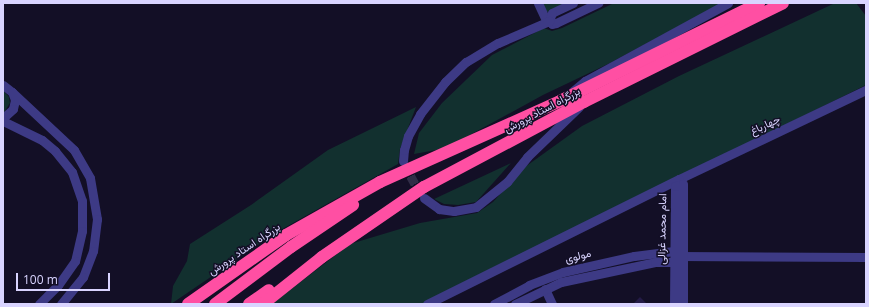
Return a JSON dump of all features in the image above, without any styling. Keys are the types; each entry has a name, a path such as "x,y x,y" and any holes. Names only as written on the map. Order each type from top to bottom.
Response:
{"highway":[{"name":"بزرگراه استاد پرورش","path":"188,304 286,236 380,182 560,101 759,3"},
{"name":"بزرگراه استاد پرورش","path":"249,304 322,257 424,187 584,102 783,3"},
{"name":"بزرگراه استاد پرورش","path":"214,304 291,247 350,208 380,182"},
{"name":"بزرگراه استاد پرورش","path":"263,304 322,257"}],"lane":[{"path":"538,3 548,21 552,24 556,24 598,3"},
{"path":"403,161 408,136 420,114 445,82 466,62 498,43 548,21 552,13 573,3"},
{"path":"560,101 584,82 728,3"},
{"path":"3,85 74,150 90,178 97,219 93,251 83,277 61,304"},
{"name":"چهارباغ","path":"427,304 866,90"},
{"path":"12,92 15,100 13,109 3,120 42,140 55,151 72,172 82,201 82,231 75,261 58,285 38,304"},
{"path":"424,198 439,209 454,211 476,207 507,182 527,157 584,102"},
{"name":"امام محمد غزالی","path":"674,304 676,256 683,184 679,182"},
{"name":"مولوی","path":"494,304 529,285 563,272 634,256 676,256"},
{"path":"676,256 866,257"},
{"name":"امام محمد غزالی","path":"676,256 683,304"},
{"name":"مولوی","path":"515,304 562,282 676,256"},
{"path":"545,289 552,304"}],"green space":[{"path":"540,3 565,3 546,13"},
{"path":"614,3 722,3 608,64 543,95 457,142 442,149 414,154 419,133 442,103 492,55 544,28 552,31 562,28"},
{"path":"835,3 856,3 866,16 866,85 423,304 272,304 350,244 420,223 477,213 493,202 525,167 582,126 679,76"},
{"path":"3,90 9,97 10,103 3,114"},
{"path":"416,107 400,149 398,164 277,232 171,304 173,286 187,261 190,244 251,205 328,150"},
{"path":"511,163 476,202 458,205 444,204 434,199"}],"building":[{"path":"640,297 647,304 633,304"}],"tunnel":[{"path":"404,164 421,195"}]}
